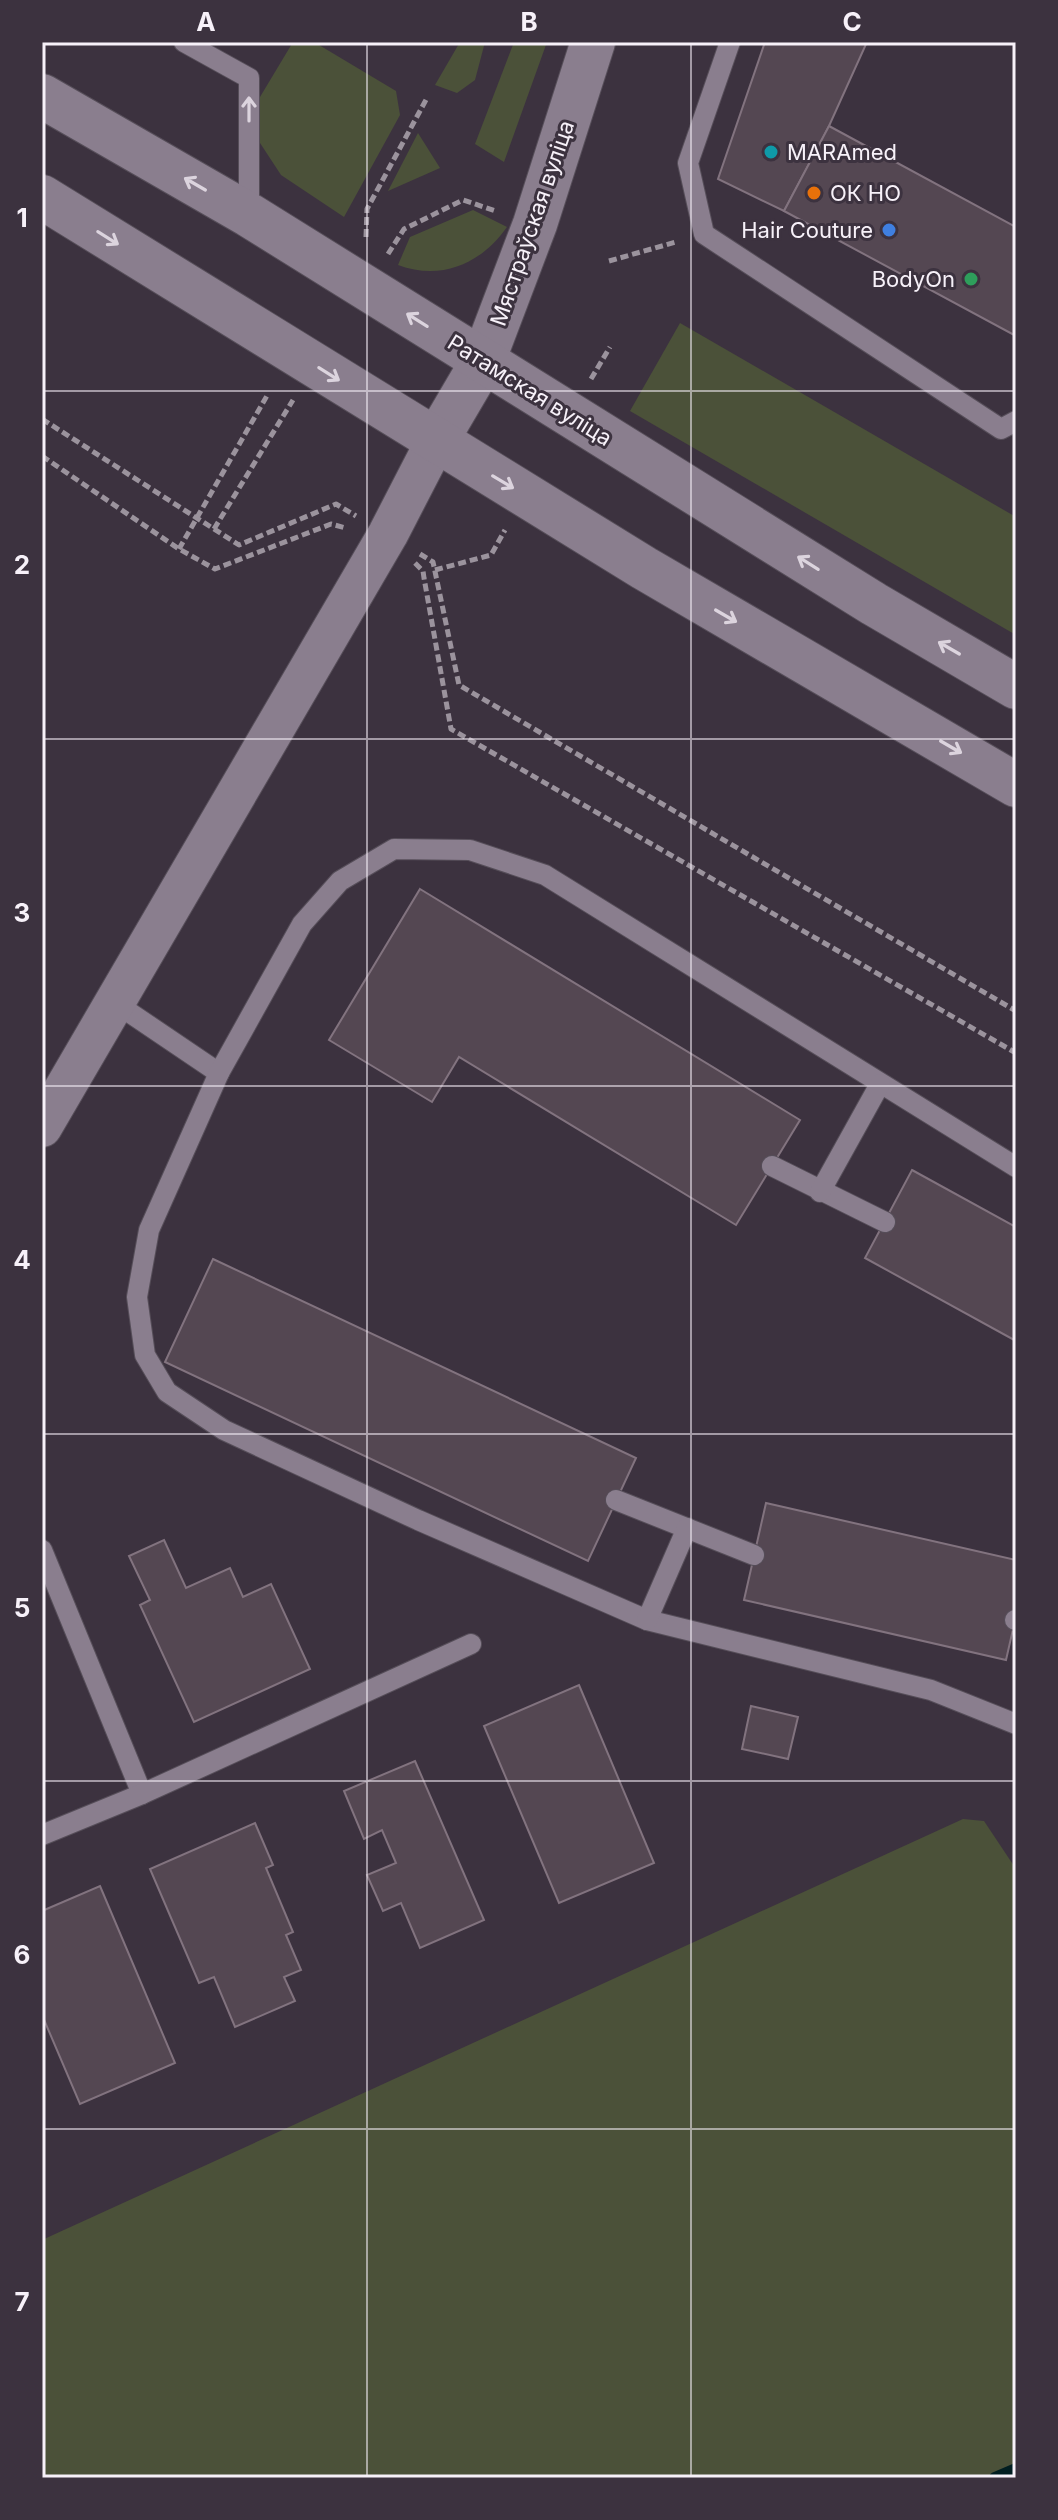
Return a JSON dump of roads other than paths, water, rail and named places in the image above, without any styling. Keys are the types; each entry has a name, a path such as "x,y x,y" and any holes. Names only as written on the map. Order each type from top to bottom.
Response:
{"main road":[{"name":"Мястраўская вуліца","path":"436,441 483,361 535,224 593,42"},
{"name":"Ратамская вуліца","path":"42,96 249,215 874,604 1016,687"},
{"path":"42,197 644,568 1016,785"}],"street":[{"path":"42,1127 388,534 436,441"}],"lane":[{"path":"184,42 249,78 249,215"},
{"path":"730,42 688,163 704,234 1001,429 1016,421"},
{"path":"1016,1167 545,875 470,850 394,849 340,881 302,924 219,1073 149,1230 137,1297 145,1355 167,1392 224,1430 418,1520 647,1620 931,1690 1016,1724"},
{"path":"114,1002 219,1073"},
{"path":"820,1192 880,1084"},
{"path":"772,1166 885,1222"},
{"path":"616,1500 754,1555"},
{"path":"647,1620 687,1528"},
{"path":"42,1550 142,1794"},
{"path":"42,1835 142,1794 471,1644"}],"waterway":[{"path":"995,2478 1016,2469"}],"place":[{"name":"MARAmed","path":"771,152"},
{"name":"ОК НО","path":"814,193"},
{"name":"Hair Couture","path":"889,230"},
{"name":"BodyOn","path":"971,279"}]}
